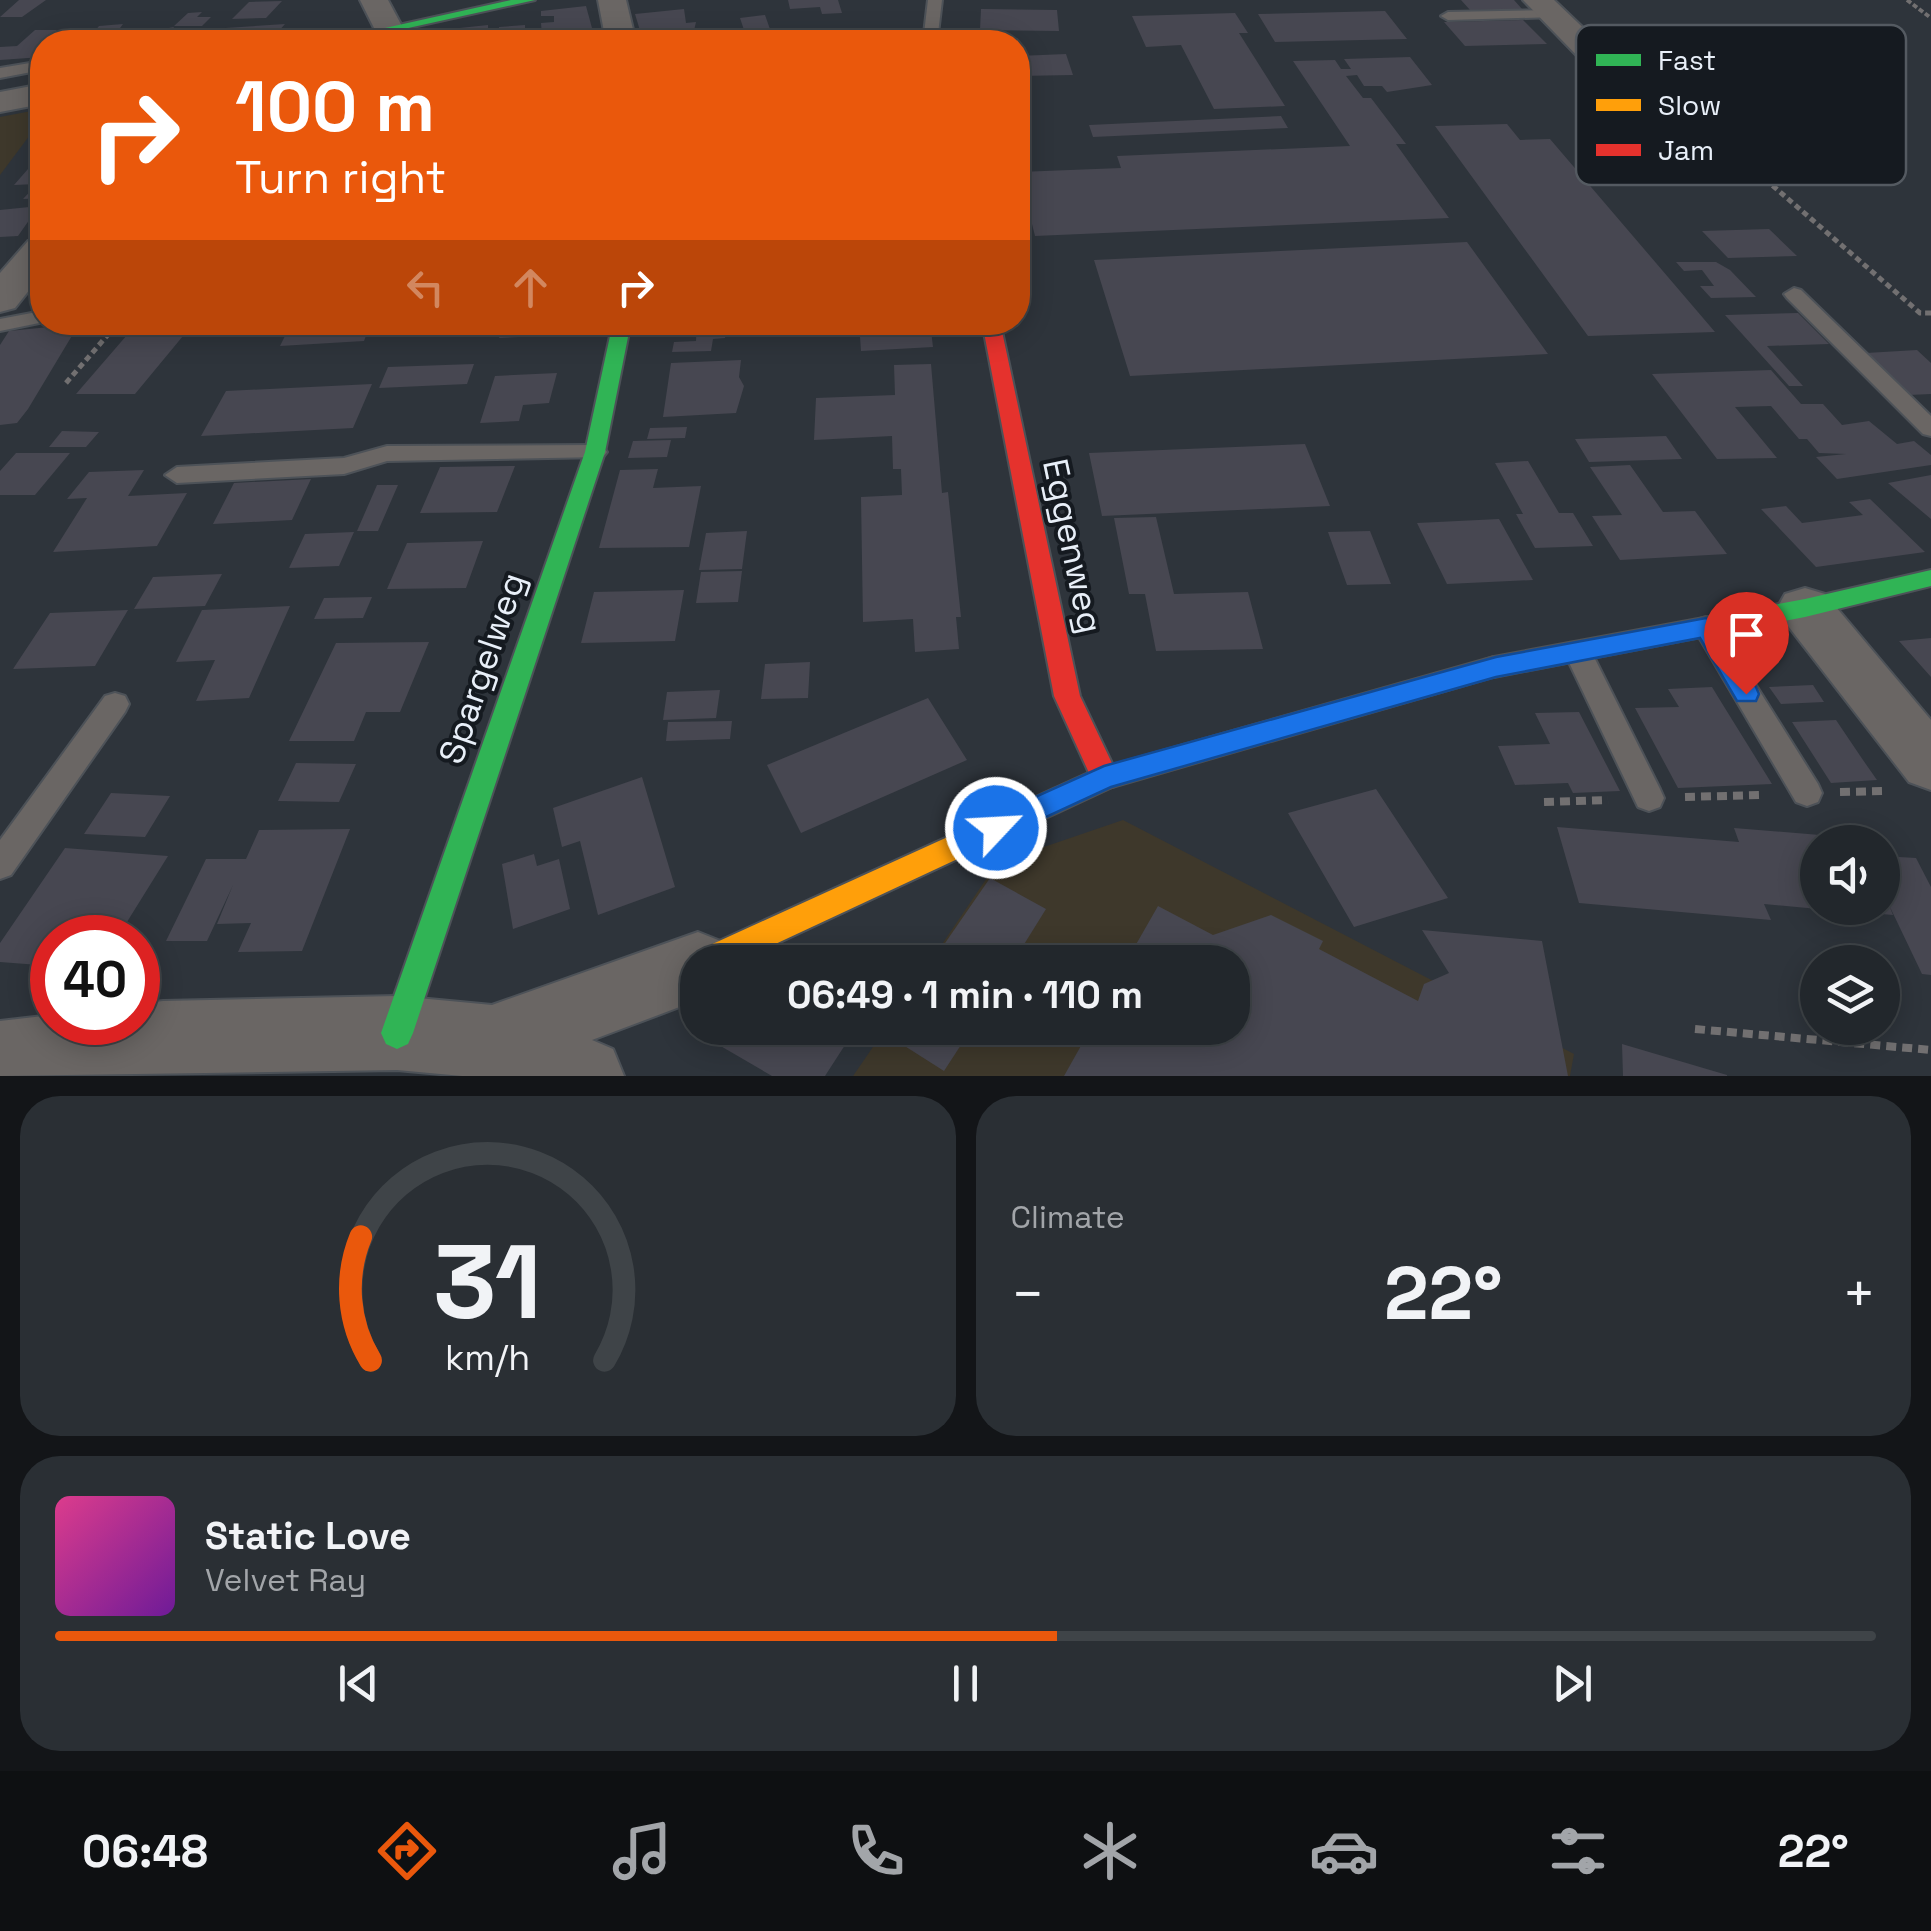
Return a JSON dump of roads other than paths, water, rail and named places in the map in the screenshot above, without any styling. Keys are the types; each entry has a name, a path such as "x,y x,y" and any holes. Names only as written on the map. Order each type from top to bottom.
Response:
{"street":[{"path":"374,0 389,30 529,0"},
{"path":"612,0 618,30"},
{"path":"1544,7 1576,38"},
{"path":"0,102 30,96"},
{"path":"0,299 30,264"},
{"name":"Spargelweg","path":"396,1032 596,452 619,335"},
{"name":"Eggenweg","path":"995,335 1068,696 1104,778"},
{"path":"743,945 1104,778 1496,667 1805,608 1931,578"},
{"path":"1805,608 1913,777"},
{"path":"492,1042 680,973"},
{"path":"0,1059 163,1038 396,1032 492,1042 586,1076"}],"lane":[{"path":"931,30 935,0"},
{"path":"1448,16 1544,7"},
{"path":"0,73 30,68"},
{"path":"1794,294 1931,430"},
{"path":"0,325 30,320"},
{"path":"178,475 344,466 387,454 596,452"},
{"path":"1706,628 1807,794"},
{"path":"1578,652 1649,798"},
{"path":"0,865 115,704"}]}
